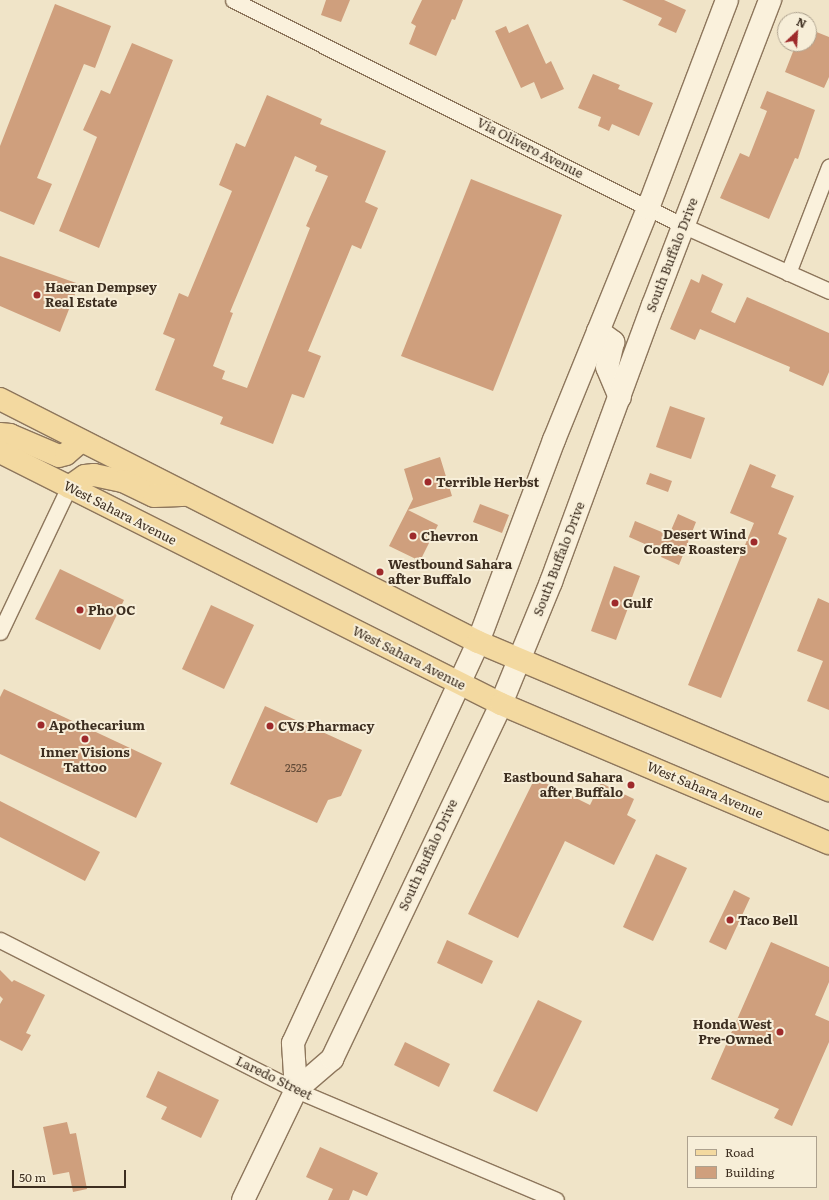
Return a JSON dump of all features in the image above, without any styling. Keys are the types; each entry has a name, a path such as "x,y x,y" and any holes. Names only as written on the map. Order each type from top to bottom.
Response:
{"main road":[{"name":"South Buffalo Drive","path":"296,1090 293,1043 460,684 478,642 554,440 648,208 727,0"},
{"name":"South Buffalo Drive","path":"243,1200 296,1090 332,1059 501,704 520,659 770,0"},
{"path":"598,331 613,342 607,367 620,397"},
{"path":"0,400 478,642 829,790"},
{"path":"0,434 10,435 59,456 66,454 81,441"},
{"name":"West Sahara Avenue","path":"0,452 501,704 829,843"},
{"path":"69,487 85,476 94,475 123,481 154,496 189,495"}],"street":[{"name":"Via Olivero Avenue","path":"233,0 684,226 788,274 829,291"},
{"path":"788,274 829,167"},
{"path":"0,632 69,487"},
{"name":"Laredo Street","path":"0,940 296,1090 556,1200"}],"building":[{"path":"326,0 350,0 341,22 321,15"},
{"path":"422,0 463,0 455,20 452,19 436,56 409,44 416,26 411,23"},
{"path":"622,0 664,0 686,10 676,33 658,25 662,18"},
{"path":"55,4 111,26 95,68 84,64 37,178 52,184 34,225 0,211 0,146"},
{"path":"528,24 546,64 551,61 564,89 541,99 534,82 521,88 495,31 506,26 509,33"},
{"path":"817,32 829,37 829,77 824,88 785,72 793,52 817,52"},
{"path":"132,43 173,60 99,248 59,231 97,137 83,130 101,90 110,94"},
{"path":"593,74 620,85 618,89 653,103 639,136 612,124 609,131 598,126 601,117 578,108"},
{"path":"767,91 815,110 798,159 795,158 769,219 720,198 740,153 749,157 767,111 760,108"},
{"path":"267,95 322,119 320,124 386,151 365,202 378,208 361,249 352,245 308,351 321,356 304,398 292,394 273,444 220,424 223,417 155,390 175,339 163,334 179,293 188,297 232,191 219,185 236,143 245,147","holes":["295,156 317,166 315,171 328,176 306,226 310,228 247,388 222,379 225,371 213,366 233,313 230,312"]},
{"path":"471,179 562,215 493,391 401,356"},
{"name":"Haeran Dempsey Real Estate","path":"0,256 79,284 60,332 0,306"},
{"path":"702,274 723,284 711,312 735,323 747,297 829,333 829,372 823,386 789,371 790,367 700,329 695,340 670,329 691,279 699,283"},
{"path":"670,406 705,418 691,459 656,447"},
{"path":"440,457 452,496 408,510 438,525 420,561 389,546 413,499 404,469"},
{"path":"750,464 776,475 771,487 794,496 778,534 787,538 721,698 688,685 754,523 730,513"},
{"path":"650,473 672,481 668,492 646,484"},
{"path":"480,504 509,515 502,533 473,522"},
{"path":"678,514 696,522 679,565 661,557 663,552 629,537 635,521 669,535"},
{"path":"614,566 640,576 616,640 591,631"},
{"name":"Pho OC","path":"60,569 124,600 100,650 35,619"},
{"path":"818,598 829,603 829,710 807,701 823,661 797,651"},
{"path":"211,605 254,625 224,689 182,669"},
{"name":"Apothecarium","path":"4,689 162,763 136,818 0,754 0,697"},
{"name":"CVS Pharmacy","path":"265,706 362,750 341,796 328,800 317,823 230,784"},
{"path":"535,778 590,805 601,783 634,799 627,815 636,820 614,865 565,841 518,938 468,914"},
{"path":"0,801 100,852 85,881 0,837"},
{"path":"656,854 687,868 653,941 623,927"},
{"name":"Taco Bell","path":"734,890 750,898 726,950 709,942"},
{"path":"447,940 493,961 482,984 437,963"},
{"name":"Honda West Pre-Owned","path":"771,942 829,967 829,982 815,1015 829,1021 829,1042 792,1126 774,1118 779,1109 711,1079"},
{"path":"0,970 12,982 14,980 45,995 26,1033 31,1035 22,1051 0,1040 0,1004 3,999 0,996"},
{"path":"538,1000 582,1021 537,1112 493,1091"},
{"path":"405,1042 450,1064 439,1087 394,1065"},
{"path":"158,1071 219,1100 201,1138 161,1119 167,1107 146,1097"},
{"path":"67,1122 70,1134 76,1133 87,1189 73,1192 69,1172 53,1175 43,1127"},
{"path":"320,1147 378,1173 367,1196 353,1190 349,1200 328,1200 333,1189 306,1177"}],"place":[{"name":"Haeran Dempsey Real Estate","path":"37,295"},
{"name":"Terrible Herbst","path":"428,482"},
{"name":"Chevron","path":"413,536"},
{"name":"Desert Wind Coffee Roasters","path":"754,542"},
{"name":"Westbound Sahara after Buffalo","path":"380,572"},
{"name":"Gulf","path":"615,603"},
{"name":"Pho OC","path":"80,610"},
{"name":"Apothecarium","path":"41,725"},
{"name":"CVS Pharmacy","path":"270,726"},
{"name":"Inner Visions Tattoo","path":"85,739"},
{"name":"Eastbound Sahara after Buffalo","path":"631,785"},
{"name":"Taco Bell","path":"730,920"},
{"name":"Honda West Pre-Owned","path":"780,1032"}]}
